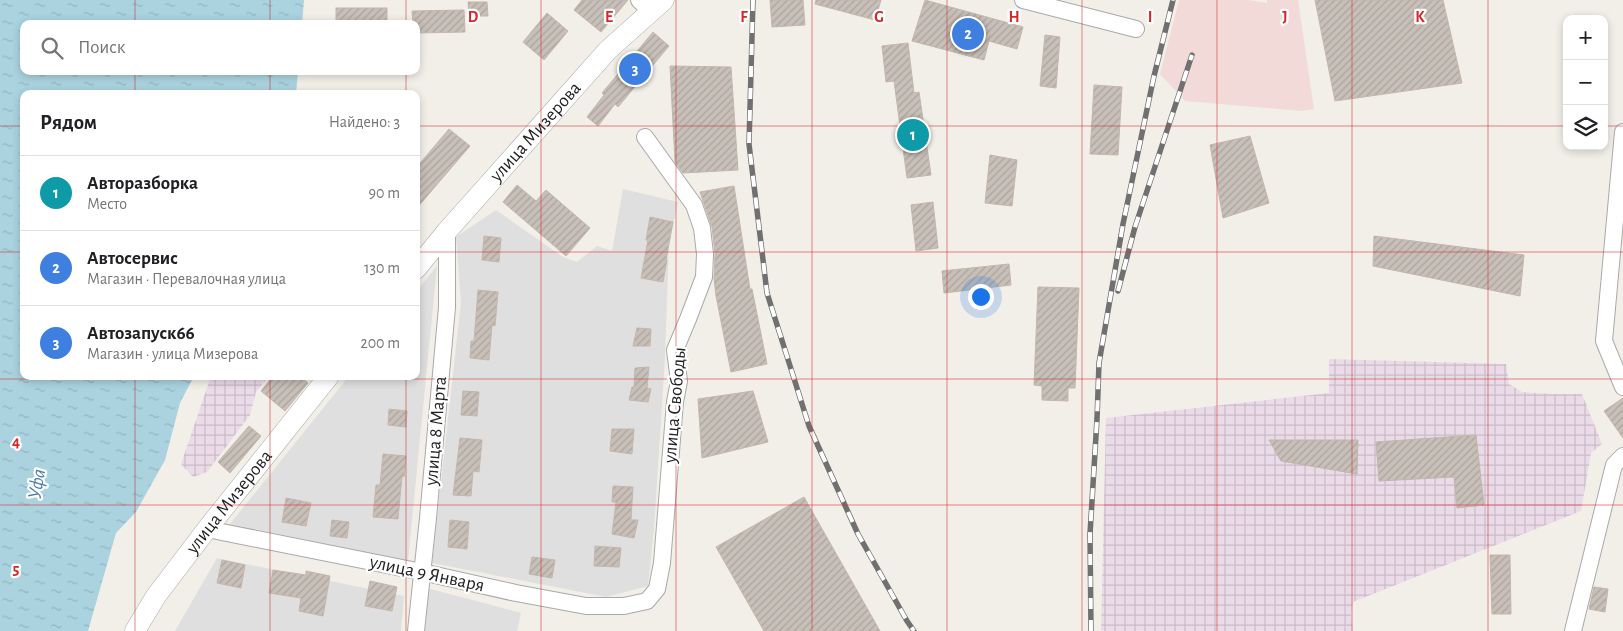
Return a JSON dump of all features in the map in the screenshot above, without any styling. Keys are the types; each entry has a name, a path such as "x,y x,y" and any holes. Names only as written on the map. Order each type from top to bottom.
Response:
{"street":[{"path":"1024,0 1136,29"},
{"name":"улица Мизерова","path":"420,264 447,231 651,4"},
{"path":"1623,132 1604,342 1623,387"},
{"name":"улица Свободы","path":"645,137 694,205 702,228 705,254 704,277 676,350 679,381 675,402 662,563 657,589 647,601"},
{"name":"улица 8 Марта","path":"416,631 447,307 447,231"},
{"name":"улица Мизерова","path":"135,631 156,596 326,380"},
{"path":"1574,631 1618,460"},
{"name":"улица 9 Января","path":"207,529 586,606 624,606 647,601"}],"shaded area":[{"path":"1179,0 1249,0 1267,3 1267,0 1298,0 1314,109 1301,111 1185,101 1160,74"},
{"path":"623,189 678,202 669,244 665,357 654,529 648,586 606,597 432,563 461,302 456,237 496,210 563,257 577,262 597,246 612,251"},
{"path":"437,266 408,561 230,524 346,380 420,380 420,287"},
{"path":"1329,359 1506,364 1509,384 1522,392 1582,394 1602,444 1591,453 1581,511 1353,602 1351,615 1353,631 1101,631 1106,418 1329,393"},
{"path":"210,380 266,380 256,392 250,415 207,472 193,477 181,464"},
{"path":"217,558 404,596 401,631 175,631"},
{"path":"427,588 521,613 517,631 421,631"}],"water":[{"name":"Уфа","path":"0,0 304,0 302,20 20,20 20,75 298,75 296,90 20,90 20,380 192,380 180,403 165,460 136,512 116,533 88,631 0,631"}],"building":[{"path":"582,0 628,0 601,32 574,10"},
{"path":"770,0 803,0 805,25 772,27"},
{"path":"816,0 881,0 875,20 815,4"},
{"path":"925,0 1023,27 1017,49 989,41 984,60 912,41"},
{"path":"1315,0 1443,0 1462,83 1335,101"},
{"path":"468,2 487,2 488,16 469,16"},
{"path":"336,8 387,8 387,20 336,20"},
{"path":"464,10 465,32 420,33 420,20 413,20 412,11"},
{"path":"547,13 568,31 544,60 523,42"},
{"path":"653,32 669,46 618,107 615,104 598,126 587,117 604,95 602,93"},
{"path":"1045,35 1060,37 1056,88 1040,86"},
{"path":"908,43 914,93 919,92 931,175 907,178 894,81 886,82 882,46"},
{"path":"670,66 731,67 738,170 683,173 675,162"},
{"path":"1094,85 1122,87 1118,155 1090,154"},
{"path":"449,129 470,146 420,204 420,163"},
{"path":"1250,136 1269,203 1223,218 1210,145"},
{"path":"990,155 1017,160 1012,206 985,203"},
{"path":"517,185 536,201 546,190 590,228 566,256 503,202"},
{"path":"734,186 750,289 752,289 767,364 731,372 716,296 712,227 700,192"},
{"path":"933,202 938,248 916,251 911,205"},
{"path":"650,217 673,222 663,282 641,278"},
{"path":"484,236 501,238 499,262 482,260"},
{"path":"1374,236 1524,255 1520,296 1373,266"},
{"path":"1009,264 1011,285 944,293 942,271"},
{"path":"1038,287 1079,288 1075,388 1068,388 1068,401 1042,400 1042,386 1034,385"},
{"path":"478,290 498,292 495,326 492,325 489,360 470,358 471,341 474,341"},
{"path":"637,328 651,329 650,346 633,346"},
{"path":"649,367 647,388 651,389 648,402 629,400 632,387 634,387 635,368"},
{"path":"270,380 305,380 308,383 285,411 261,391"},
{"path":"463,391 479,392 477,416 461,415"},
{"path":"753,391 768,442 702,458 698,399"},
{"path":"1623,398 1623,438 1604,411"},
{"path":"389,409 407,411 406,427 388,425"},
{"path":"249,426 261,436 230,473 218,462"},
{"path":"612,429 634,429 632,454 610,451"},
{"path":"1476,435 1484,505 1457,508 1454,477 1379,481 1376,442"},
{"path":"460,438 482,440 479,472 473,471 471,496 453,495"},
{"path":"1269,440 1358,440 1357,474 1281,461"},
{"path":"383,454 406,456 398,519 373,517 376,485 380,485"},
{"path":"613,486 633,487 631,520 638,520 634,538 612,534 616,502 612,502"},
{"path":"804,497 880,631 764,631 716,547"},
{"path":"286,498 311,503 306,526 282,522"},
{"path":"332,520 349,522 347,538 330,536"},
{"path":"450,520 469,522 467,549 448,547"},
{"path":"595,546 621,548 619,567 594,566"},
{"path":"1490,555 1510,555 1511,614 1492,614"},
{"path":"532,557 555,560 552,578 529,574"},
{"path":"222,560 245,565 241,588 217,583"},
{"path":"273,570 306,575 306,571 330,576 323,616 299,611 301,598 269,593"},
{"path":"370,581 397,587 392,611 365,606"},
{"path":"1594,587 1608,589 1605,612 1589,609"}],"railway":[{"path":"753,0 749,144 767,293 809,426 858,534 914,631"},
{"path":"1091,631 1090,534 1099,363 1123,224 1154,76 1173,0"},
{"path":"1118,291 1135,227 1192,55"}],"place":[{"name":"Автосервис","path":"968,34"},
{"name":"Автозапуск66","path":"635,69"},
{"name":"Авторазборка","path":"913,135"}]}
